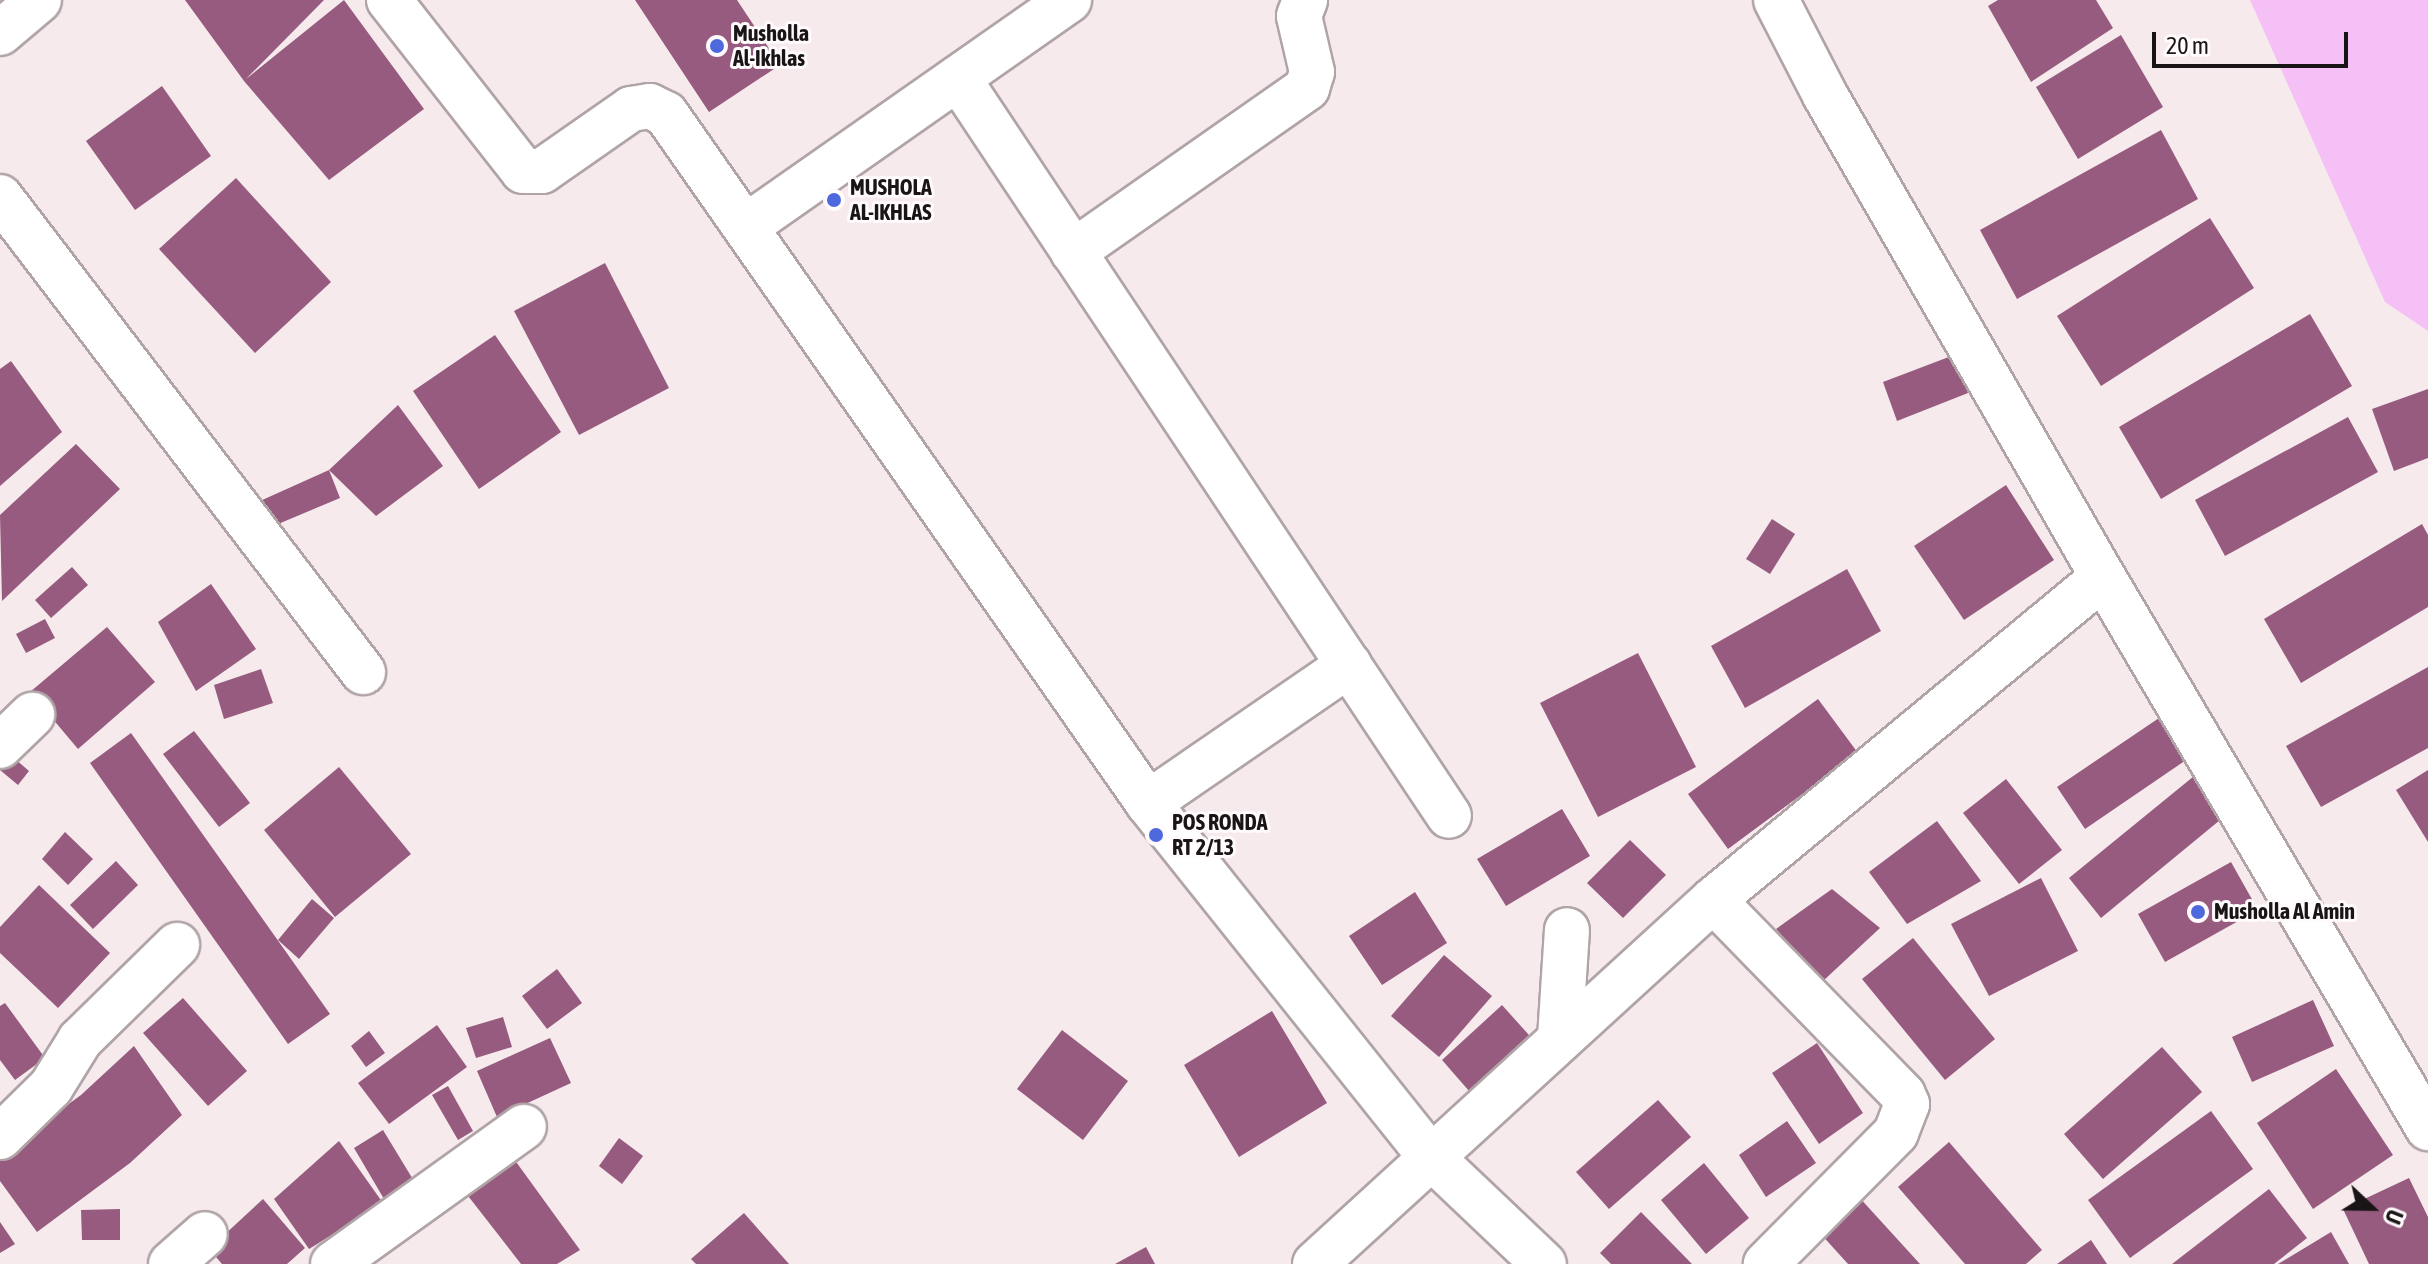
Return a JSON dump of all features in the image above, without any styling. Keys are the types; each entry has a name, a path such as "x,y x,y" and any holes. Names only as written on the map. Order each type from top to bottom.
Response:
{"street":[{"path":"0,33 39,0"},
{"path":"389,0 523,171 542,171 631,109 650,106 666,114 748,225 1148,803 1430,1156 1544,1264"},
{"path":"748,225 1069,0"},
{"path":"1073,252 1307,88 1312,72 1299,16 1305,0"},
{"path":"1776,0 1825,95 2103,577 2428,1128"},
{"path":"958,78 1449,816"},
{"path":"0,197 363,672"},
{"path":"1315,1264 1713,900 2103,577"},
{"path":"1148,803 1349,665"},
{"path":"0,746 32,715"},
{"path":"1713,900 1903,1095 1907,1104 1896,1133 1766,1264"},
{"path":"1560,1038 1567,930"},
{"path":"0,1137 51,1087 80,1040 177,945"},
{"path":"333,1264 524,1127"},
{"path":"171,1264 205,1234"}],"shaded area":[{"path":"2250,0 2428,0 2428,331 2385,302"}],"building":[{"path":"185,0 324,0 246,79 344,0 424,109 329,180 244,81"},
{"name":"Musholla Al-Ikhlas","path":"635,0 737,0 780,65 709,112"},
{"path":"1998,0 2096,0 2113,28 2031,82 1988,6"},
{"path":"2121,35 2163,107 2078,159 2036,87"},
{"path":"162,86 211,156 135,210 86,141"},
{"path":"2161,130 2198,199 2017,299 1980,230"},
{"path":"236,178 331,282 255,353 159,249"},
{"path":"2210,218 2254,288 2101,386 2057,316"},
{"path":"605,263 669,388 579,435 514,311"},
{"path":"2310,314 2352,386 2161,499 2119,427"},
{"path":"495,335 561,432 479,489 413,391"},
{"path":"1954,355 1968,393 1897,421 1883,382"},
{"path":"11,361 62,432 0,486 0,369"},
{"path":"2428,389 2428,458 2394,471 2372,409"},
{"path":"398,405 443,466 376,516 329,470"},
{"path":"2348,417 2378,472 2225,556 2195,500"},
{"path":"76,444 120,489 2,601 0,515"},
{"path":"329,470 340,498 271,527 260,501"},
{"path":"2006,485 2054,560 1964,620 1914,546"},
{"path":"1772,519 1795,534 1770,574 1746,559"},
{"path":"2422,524 2428,535 2428,607 2301,683 2264,619"},
{"path":"72,567 88,585 51,618 35,600"},
{"path":"1847,569 1881,631 1745,708 1711,646"},
{"path":"211,584 256,649 196,691 158,622"},
{"path":"45,619 55,638 26,653 16,634"},
{"path":"107,627 155,682 78,749 30,692"},
{"path":"1638,653 1696,767 1598,817 1540,703"},
{"path":"2428,667 2428,748 2321,807 2286,746"},
{"path":"261,669 273,703 224,719 214,685"},
{"path":"1818,699 1858,753 1728,849 1688,794"},
{"path":"2162,716 2189,758 2085,829 2057,787"},
{"path":"194,731 250,803 219,827 163,754"},
{"path":"131,733 330,1014 288,1044 90,763"},
{"path":"7,752 29,771 18,785 0,770"},
{"path":"339,767 411,854 335,917 264,830"},
{"path":"2428,770 2428,842 2396,790"},
{"path":"2199,772 2231,811 2101,918 2069,878"},
{"path":"2006,779 2062,850 2019,884 1963,813"},
{"path":"1562,809 1590,856 1506,906 1477,859"},
{"path":"1937,821 1981,881 1907,924 1869,872"},
{"path":"65,832 93,859 68,885 42,859"},
{"path":"1630,840 1666,875 1623,918 1587,883"},
{"path":"116,861 138,885 93,929 70,905"},
{"name":"Musholla Al Amin","path":"2231,862 2258,910 2165,962 2138,914"},
{"path":"2041,878 2078,951 1989,996 1951,924"},
{"path":"39,885 110,953 58,1008 0,953 0,927"},
{"path":"1832,889 1880,928 1823,981 1776,929"},
{"path":"1415,892 1447,943 1382,985 1349,936"},
{"path":"312,899 334,918 299,959 278,940"},
{"path":"1913,938 1995,1039 1945,1080 1862,979"},
{"path":"1444,955 1492,996 1439,1057 1391,1016"},
{"path":"557,969 582,1003 547,1029 522,996"},
{"path":"183,998 247,1071 208,1106 143,1033"},
{"path":"2313,1000 2334,1046 2252,1082 2232,1037"},
{"path":"5,1003 45,1058 15,1080 0,1060 0,1006"},
{"path":"1502,1005 1537,1044 1476,1099 1442,1060"},
{"path":"1272,1011 1327,1103 1239,1157 1184,1065"},
{"path":"503,1017 512,1047 476,1058 466,1028"},
{"path":"437,1025 467,1067 389,1124 358,1083"},
{"path":"1062,1030 1128,1081 1083,1140 1017,1089"},
{"path":"369,1031 385,1053 366,1067 351,1046"},
{"path":"550,1038 571,1083 497,1117 477,1071"},
{"path":"1817,1043 1863,1113 1819,1144 1772,1073"},
{"path":"134,1046 182,1115 130,1163 37,1232 0,1181 0,1154 81,1095"},
{"path":"2162,1047 2202,1092 2103,1179 2064,1134"},
{"path":"2336,1069 2393,1155 2313,1209 2257,1123"},
{"path":"448,1086 473,1131 458,1140 432,1095"},
{"path":"1658,1100 1691,1137 1609,1209 1576,1172"},
{"path":"2211,1111 2253,1169 2130,1258 2088,1200"},
{"path":"1787,1121 1816,1163 1766,1197 1739,1155"},
{"path":"383,1130 417,1186 387,1204 354,1148"},
{"path":"619,1138 643,1156 622,1184 599,1166"},
{"path":"339,1141 383,1203 309,1249 274,1199"},
{"path":"1949,1142 2042,1250 2026,1264 1965,1264 1898,1187"},
{"path":"514,1159 580,1250 557,1264 521,1264 465,1192"},
{"path":"1704,1163 1749,1218 1706,1254 1661,1200"},
{"path":"2409,1178 2428,1217 2428,1264 2369,1264 2343,1209"},
{"path":"2269,1189 2307,1238 2274,1264 2172,1264"},
{"path":"1858,1196 1920,1264 1848,1264 1819,1232"},
{"path":"263,1199 305,1248 287,1264 222,1264 209,1249"},
{"path":"120,1209 120,1240 82,1240 81,1210"},
{"path":"1641,1212 1692,1264 1611,1264 1600,1253"},
{"path":"744,1213 789,1264 696,1264 691,1259"},
{"path":"0,1222 15,1244 0,1253"},
{"path":"2331,1232 2349,1264 2278,1264"},
{"path":"2091,1240 2107,1264 2057,1264"},
{"path":"1146,1247 1155,1264 1115,1264"}],"place":[{"name":"Musholla Al-Ikhlas","path":"717,46"},
{"name":"MUSHOLA AL-IKHLAS","path":"834,200"},
{"name":"POS RONDA RT 2/13","path":"1156,835"},
{"name":"Musholla Al Amin","path":"2198,912"}]}
